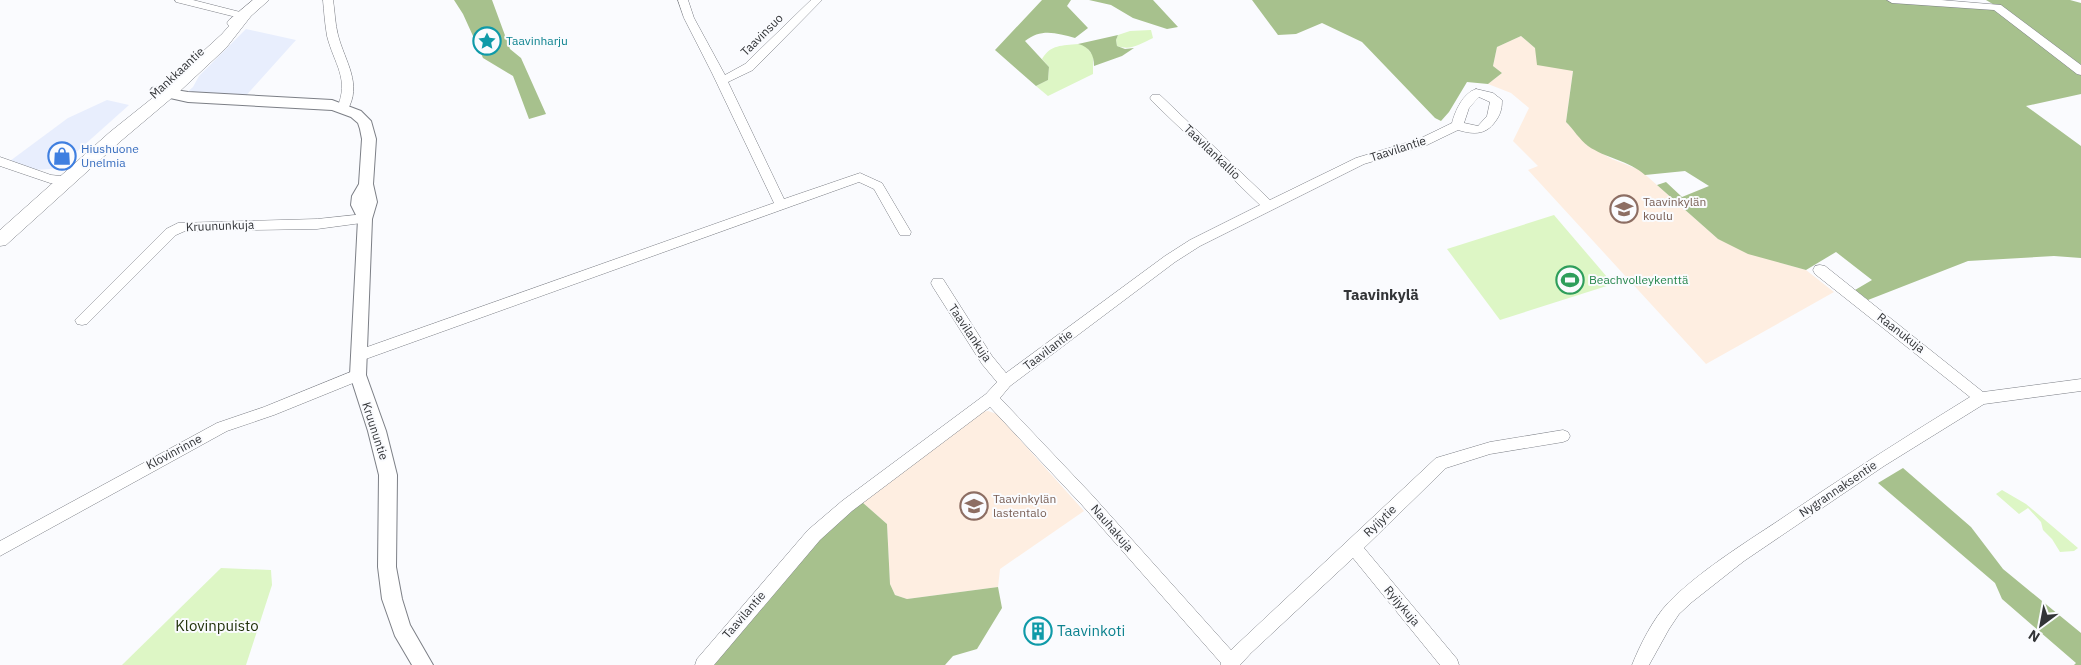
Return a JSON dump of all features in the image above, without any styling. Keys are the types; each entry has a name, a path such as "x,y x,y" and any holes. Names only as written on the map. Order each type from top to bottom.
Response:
{"main road":[{"name":"Mankkaantie","path":"0,240 116,136 135,123 163,92 234,31 244,16 262,0"}],"street":[{"path":"180,0 244,16"},
{"path":"328,0 334,40 350,82 348,98 343,108"},
{"path":"683,0 689,18 782,205"},
{"name":"Taavinsuo","path":"722,81 749,68 817,0"},
{"path":"1892,0 1997,7"},
{"path":"1986,0 2081,71"},
{"name":"Kruununtie","path":"163,92 188,96 332,105 343,108 364,121 369,139 366,184 359,196 358,206 365,219 358,366 380,439 388,475 387,567 392,598 402,629 423,665"},
{"path":"1482,93 1492,96 1496,100 1497,106 1488,125 1483,129 1473,131 1458,125 1458,119 1470,97 1482,93"},
{"name":"Taavilankallio","path":"1156,98 1268,206"},
{"name":"Taavilantie","path":"702,665 814,535 847,506 991,398 1005,382 1170,259 1195,243 1360,161 1423,142 1458,125"},
{"path":"0,161 50,179 66,180"},
{"path":"358,366 860,177 878,186 905,232"},
{"name":"Kruununkuja","path":"82,320 171,232 183,226 317,224 365,219"},
{"name":"Raanukuja","path":"1820,270 1981,398"},
{"name":"Taavilankuja","path":"938,283 987,360 1005,382"},
{"name":"Klovinrinne","path":"0,550 222,427 269,411 358,366"},
{"name":"Nygrannaksentie","path":"1640,665 1673,609 1693,591 1738,556 1878,461 1981,398 2081,385"},
{"name":"Nauhakuja","path":"991,398 1087,500 1230,664"},
{"name":"Ryijytie","path":"1230,664 1245,647 1354,547 1441,463 1490,448 1563,436"},
{"name":"Ryijykuja","path":"1354,547 1451,665"}],"shaded area":[{"path":"246,29 296,40 242,100 183,96 193,87 199,76"},
{"name":"Taavinkylän koulu","path":"1521,36 1535,48 1573,70 1566,122 1587,145 1612,159 1640,170 1718,239 1781,263 1806,270 1834,292 1706,364 1528,170 1538,166 1513,141 1529,108 1511,93 1488,84 1502,73 1493,66 1497,47"},
{"path":"107,100 129,105 63,164 51,169 32,170 10,161 68,118"},
{"name":"Taavinkylän lastentalo","path":"988,411 997,414 1084,511 1000,569 998,587 907,599 895,595 890,584 887,524 862,502 981,412"}],"green space":[{"path":"454,0 492,0 510,49 521,58 546,114 529,119 513,76 483,58 463,14"},
{"path":"1042,0 1071,0 1067,6 1088,28 1075,38 1055,33 1043,33 1037,34 1025,41 1049,67 1048,80 1036,86 995,50"},
{"path":"1089,0 1153,0 1178,27 1167,29 1133,18 1111,5"},
{"path":"1252,0 1892,0 1996,6 1986,0 2070,0 2081,3 2081,94 2026,106 2081,146 2081,258 2054,256 1968,261 1868,300 1855,290 1872,280 1836,252 1806,270 1748,254 1718,239 1657,185 1666,182 1682,197 1709,186 1685,171 1645,175 1632,166 1588,146 1566,122 1573,71 1537,65 1535,48 1521,36 1497,47 1493,66 1502,73 1488,84 1467,82 1449,112 1441,121 1435,118 1362,42 1322,23 1296,34 1278,35"},
{"path":"1151,30 1153,38 1127,48 1117,46 1116,40 1118,35 1130,31"},
{"path":"1118,35 1116,40 1117,46 1125,49 1134,48 1122,56 1094,66 1090,52 1086,47 1078,44"},
{"path":"1078,44 1084,45 1093,55 1093,74 1048,96 1036,86 1048,80 1049,67 1042,59 1053,48"},
{"path":"1554,215 1613,284 1500,320 1447,249"},
{"path":"1903,468 1971,527 2003,569 2081,633 2081,665 2074,665 2076,663 2002,599 1995,583 1878,483"},
{"path":"2002,490 2026,504 2078,548 2074,551 2060,552 2052,539 2043,530 2041,522 2028,508 2019,514 1996,494"},
{"path":"862,502 887,524 890,584 895,595 907,599 998,587 1002,608 977,649 953,656 945,665 712,665 820,539"},
{"name":"Klovinpuisto","path":"221,568 271,570 272,585 246,665 122,665"}],"place":[{"name":"Taavinharju","path":"487,41"},
{"name":"Hiushuone Unelmia","path":"62,156"},
{"name":"Taavinkylän koulu","path":"1624,209"},
{"name":"Beachvolleykenttä","path":"1570,280"},
{"name":"Taavinkylän lastentalo","path":"974,506"},
{"name":"Taavinkoti","path":"1038,631"}],"district":[{"name":"Taavinkylä","path":"1381,295"}]}
